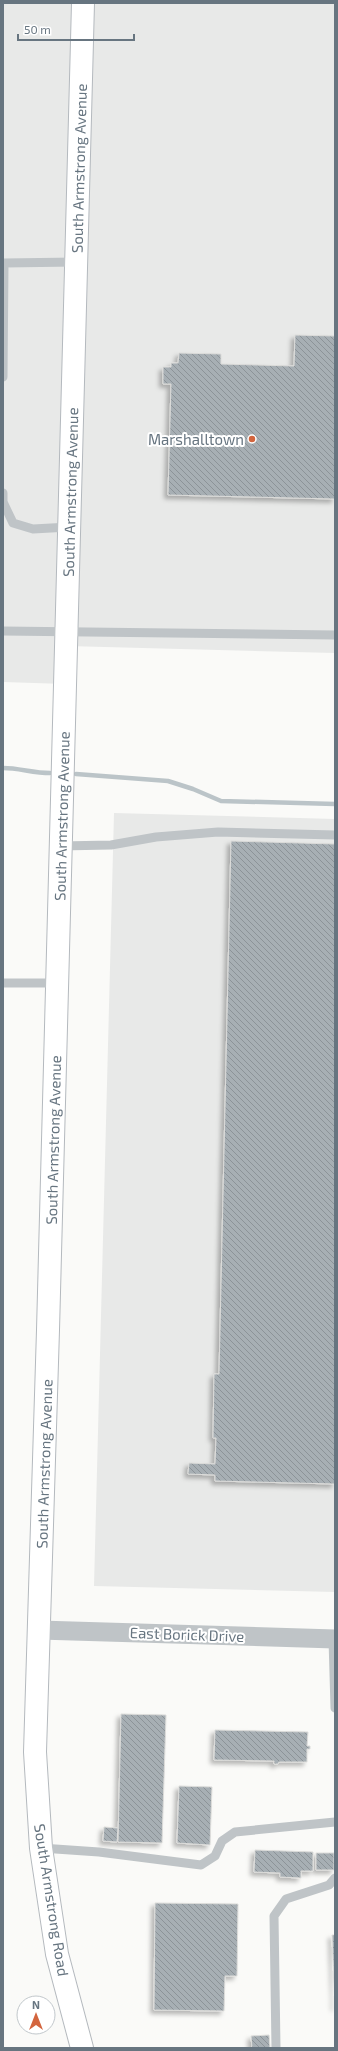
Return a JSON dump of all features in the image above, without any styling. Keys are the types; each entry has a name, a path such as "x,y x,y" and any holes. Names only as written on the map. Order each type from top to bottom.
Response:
{"street":[{"name":"South Armstrong Avenue","path":"39,1630 83,3"},
{"name":"East Borick Drive","path":"39,1630 334,1639"},
{"name":"South Armstrong Road","path":"39,1630 35,1752 41,1848 57,1954 82,2048"}],"lane":[{"path":"3,377 3,263 76,262"},
{"path":"3,493 3,502 14,523 33,529 70,527"},
{"path":"3,631 335,635"},
{"path":"60,846 111,845 156,837 218,832 335,835"},
{"path":"3,983 57,983"},
{"path":"334,1639 335,1708"},
{"path":"41,1848 99,1852 201,1865 215,1856 222,1841 235,1832 335,1822"},
{"path":"276,2048 274,1916 286,1898 329,1885 335,1878"}],"shaded area":[{"path":"3,3 335,3 335,653 67,646 65,684 3,682"},
{"path":"114,813 335,819 335,1592 94,1586"}],"building":[{"name":"Marshalltown","path":"295,335 335,336 335,499 168,495 171,384 163,384 163,367 171,367 171,363 178,363 179,353 221,354 221,364 294,366"},
{"path":"231,841 335,844 335,1484 215,1481 215,1475 188,1474 189,1463 215,1464 216,1438 213,1438 214,1374 219,1374"},
{"path":"121,1714 166,1715 162,1843 118,1842"},
{"path":"215,1730 308,1732 307,1746 310,1746 310,1749 307,1749 307,1762 279,1762 278,1764 274,1764 274,1761 214,1760"},
{"path":"179,1786 212,1787 210,1845 177,1843"},
{"path":"104,1827 118,1828 117,1842 103,1841"},
{"path":"255,1850 313,1852 313,1871 301,1871 301,1878 280,1877 280,1873 254,1872"},
{"path":"316,1853 334,1853 334,1870 316,1870"},
{"path":"155,1903 238,1904 237,1976 225,1976 224,2011 154,2010"},
{"path":"332,1935 335,1935 335,2008"},
{"path":"269,2035 270,2048 252,2048 251,2036"}],"waterway":[{"path":"3,768 50,773"},
{"path":"76,774 168,781 193,789 221,801 335,804"}],"place":[{"name":"Marshalltown","path":"252,439"}]}
